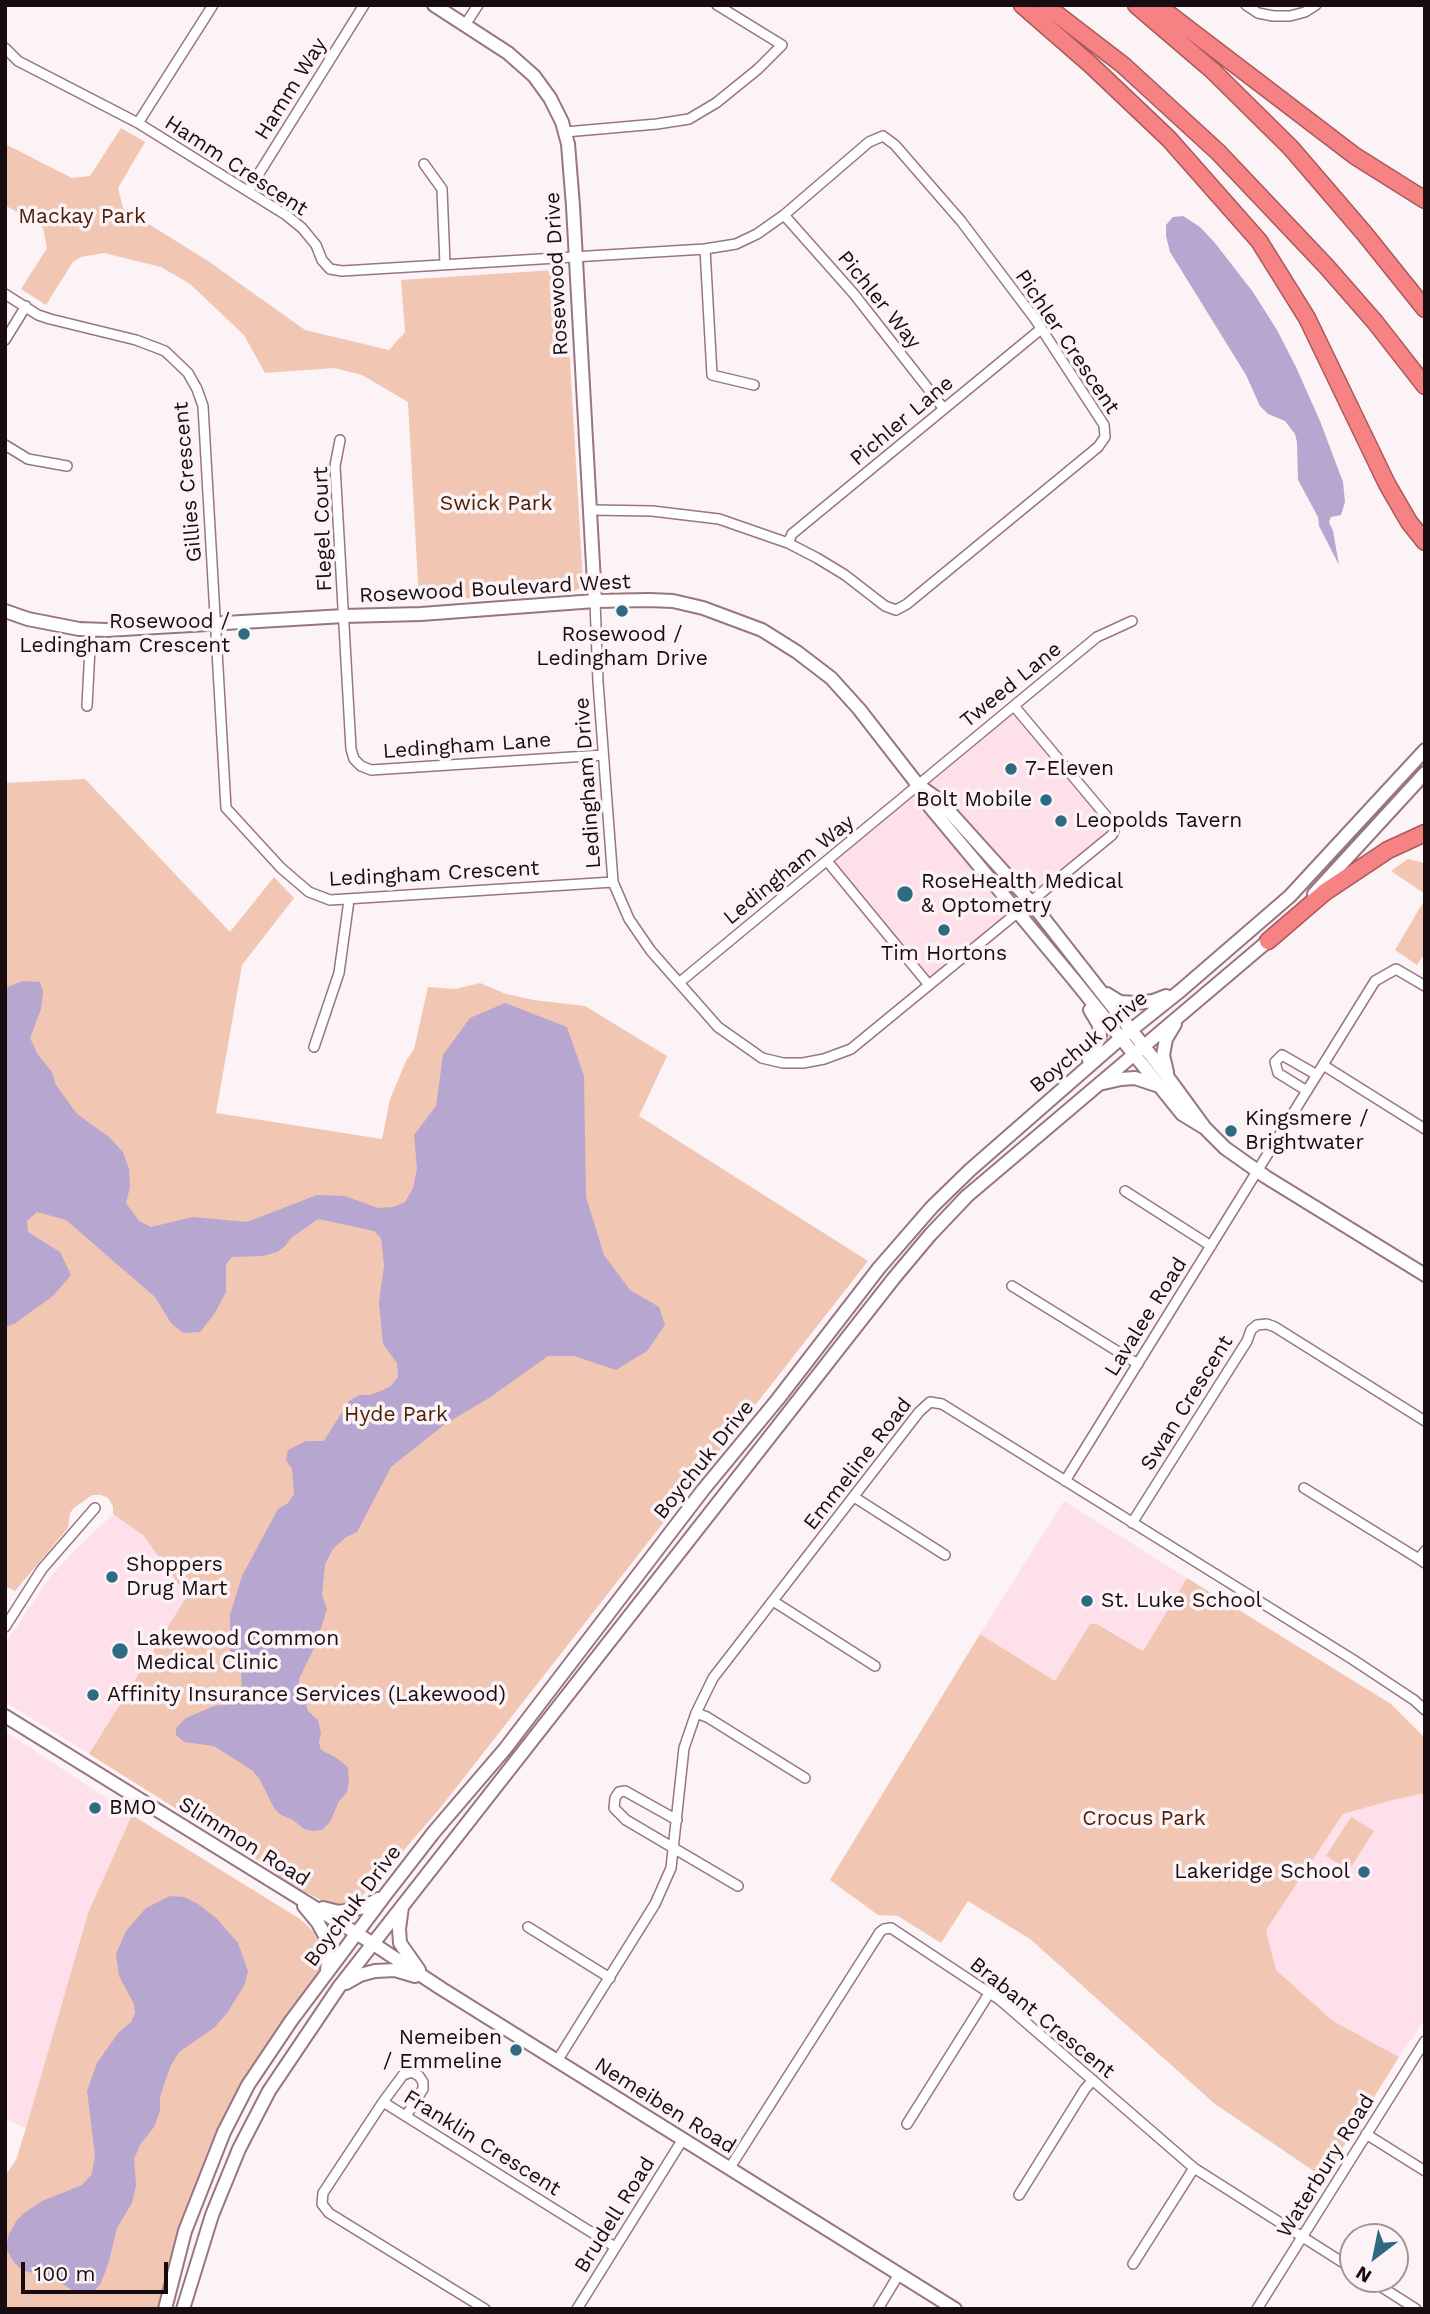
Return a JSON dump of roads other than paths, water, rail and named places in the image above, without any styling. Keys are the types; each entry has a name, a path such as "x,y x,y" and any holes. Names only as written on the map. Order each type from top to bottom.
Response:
{"highway":[{"path":"1022,5 1091,65 1169,139 1259,242 1307,318 1387,484 1409,522 1425,542"},
{"path":"1045,5 1123,65 1219,152 1326,266 1375,322 1425,386"},
{"path":"1136,5 1212,70 1291,148 1425,309"},
{"path":"1157,5 1355,156 1425,200"},
{"path":"1268,941 1325,892 1388,850 1425,833"}],"main road":[{"name":"Rosewood Drive","path":"434,5 508,53 534,76 550,99 565,132 576,257 595,601"},
{"name":"Rosewood Boulevard West","path":"5,611 28,619 91,629 421,614 595,601 673,601 732,618 762,630 831,678 859,709 918,785 930,807 1017,912 1075,981 1126,1033"},
{"name":"Boychuk Drive","path":"165,2309 185,2231 224,2132 248,2085 326,1972 385,1895 434,1832 505,1749 703,1489 778,1399 879,1268 932,1207 970,1170 1126,1033 1180,991 1290,896 1425,750"},
{"name":"Boychuk Drive","path":"183,2309 212,2215 239,2149 269,2091 340,1987 886,1288 967,1196 1268,941 1329,879 1425,773"},
{"name":"Rosewood Boulevard West","path":"918,785 939,800 1030,901 1098,989 1126,1033"},
{"path":"1075,981 1099,1026 1100,1036 1096,1049 1083,1070"},
{"path":"1098,989 1120,1002 1135,1003 1153,1001 1180,991"},
{"path":"1163,1081 1166,1039 1193,1003"},
{"path":"1126,1033 1163,1081 1225,1148 1256,1171 1425,1275"},
{"path":"1095,1085 1135,1078 1163,1081"},
{"name":"Slimmon Road","path":"5,1716 356,1933"},
{"path":"298,1897 339,1912 365,1907 385,1895"},
{"path":"298,1897 328,1941 326,1972"},
{"path":"403,1905 400,1943 426,1979"},
{"name":"Nemeiben Road","path":"356,1933 955,2309"},
{"path":"340,1987 360,1975 375,1971 396,1970 426,1979"}],"street":[{"path":"138,123 213,5"},
{"name":"Hamm Way","path":"247,191 363,5"},
{"path":"465,25 478,5"},
{"path":"565,132 689,119 716,103 782,46 717,5"},
{"path":"1246,5 1273,16 1290,16 1305,12 1316,5"},
{"name":"Hamm Crescent","path":"5,48 18,61 138,123 302,228 330,269 342,271 576,257"},
{"name":"Pichler Crescent","path":"576,257 705,249 736,244 757,234 784,215 869,142 883,136 895,145 961,220 1041,329 1104,425 1105,438 1098,447 907,604 896,610 885,606 845,575 788,543 719,520 652,511 591,510"},
{"path":"424,164 442,189 445,264"},
{"name":"Pichler Way","path":"784,215 854,295 944,409"},
{"path":"705,249 712,375 754,385"},
{"name":"Gillies Crescent","path":"5,293 50,319 136,340 165,351 188,373 203,406 217,624"},
{"path":"5,340 26,306"},
{"name":"Pichler Lane","path":"788,543 792,534 1041,329"},
{"name":"Flegel Court","path":"340,440 335,466 344,616"},
{"path":"5,445 28,459 67,466"},
{"name":"Ledingham Drive","path":"595,601 613,882 629,919 651,951 718,1027 762,1058 783,1063 803,1063 851,1049 1114,831 1112,822 1014,706"},
{"name":"Ledingham Lane","path":"344,616 351,749 354,759 361,766 371,770 603,755"},
{"name":"Tweed Lane","path":"918,785 1097,637 1132,621"},
{"name":"Ledingham Crescent","path":"217,624 226,808 300,886 318,897 349,900 613,882"},
{"path":"87,706 91,629"},
{"name":"Ledingham Way","path":"680,982 918,785"},
{"path":"827,861 929,985"},
{"path":"314,1047 339,973 349,900"},
{"name":"Lavalee Road","path":"1065,1481 1375,981 1396,969 1425,986"},
{"path":"1307,1091 1278,1073 1275,1062 1282,1055 1317,1075"},
{"path":"1323,1065 1425,1129"},
{"path":"1125,1191 1211,1246"},
{"path":"1012,1286 1138,1364"},
{"name":"Swan Crescent","path":"1132,1523 1251,1330 1257,1325 1275,1327 1425,1421"},
{"name":"Emmeline Road","path":"557,2061 655,1904 671,1868 682,1758 696,1713 713,1678 919,1412 930,1402 942,1404 1352,1659 1425,1710"},
{"path":"1304,1488 1423,1558"},
{"path":"854,1497 945,1555"},
{"path":"5,1627 42,1569 95,1508"},
{"path":"773,1601 875,1666"},
{"path":"696,1713 707,1717 805,1779"},
{"path":"677,1820 631,1793 620,1792 615,1798 614,1808 618,1814 738,1886"},
{"path":"528,1927 610,1978"},
{"name":"Brabant Crescent","path":"729,2169 880,1932 894,1929 990,1992 1194,2168 1339,2260"},
{"path":"907,2124 990,1992"},
{"name":"Waterbury Road","path":"1257,2309 1425,2041"},
{"path":"383,2102 403,2075 412,2072 419,2076 423,2089 407,2116"},
{"path":"1019,2194 1093,2080"},
{"name":"Franklin Crescent","path":"485,2309 329,2213 322,2204 323,2193 383,2102 615,2247"},
{"path":"1366,2134 1425,2171"},
{"name":"Brudell Road","path":"579,2305 683,2139"},
{"path":"1133,2264 1194,2168"},
{"path":"878,2309 899,2274"},
{"path":"1391,2293 1416,2309"},
{"path":"579,2305 592,2309"}],"place":[{"name":"Rosewood / Ledingham Drive","path":"622,611"},
{"name":"Rosewood / Ledingham Crescent","path":"244,634"},
{"name":"7-Eleven","path":"1011,769"},
{"name":"Bolt Mobile","path":"1046,800"},
{"name":"Leopolds Tavern","path":"1061,821"},
{"name":"RoseHealth Medical & Optometry","path":"905,894"},
{"name":"Tim Hortons","path":"944,930"},
{"name":"Kingsmere / Brightwater","path":"1231,1131"},
{"name":"Shoppers Drug Mart","path":"112,1577"},
{"name":"St. Luke School","path":"1087,1601"},
{"name":"Lakewood Common Medical Clinic","path":"120,1651"},
{"name":"Affinity Insurance Services (Lakewood)","path":"93,1695"},
{"name":"BMO","path":"95,1808"},
{"name":"Lakeridge School","path":"1364,1872"},
{"name":"Nemeiben / Emmeline","path":"516,2050"}],"park label":[{"name":"Mackay Park","path":"82,217"},
{"name":"Swick Park","path":"496,504"},
{"name":"Hyde Park","path":"396,1415"},
{"name":"Crocus Park","path":"1144,1819"}]}
